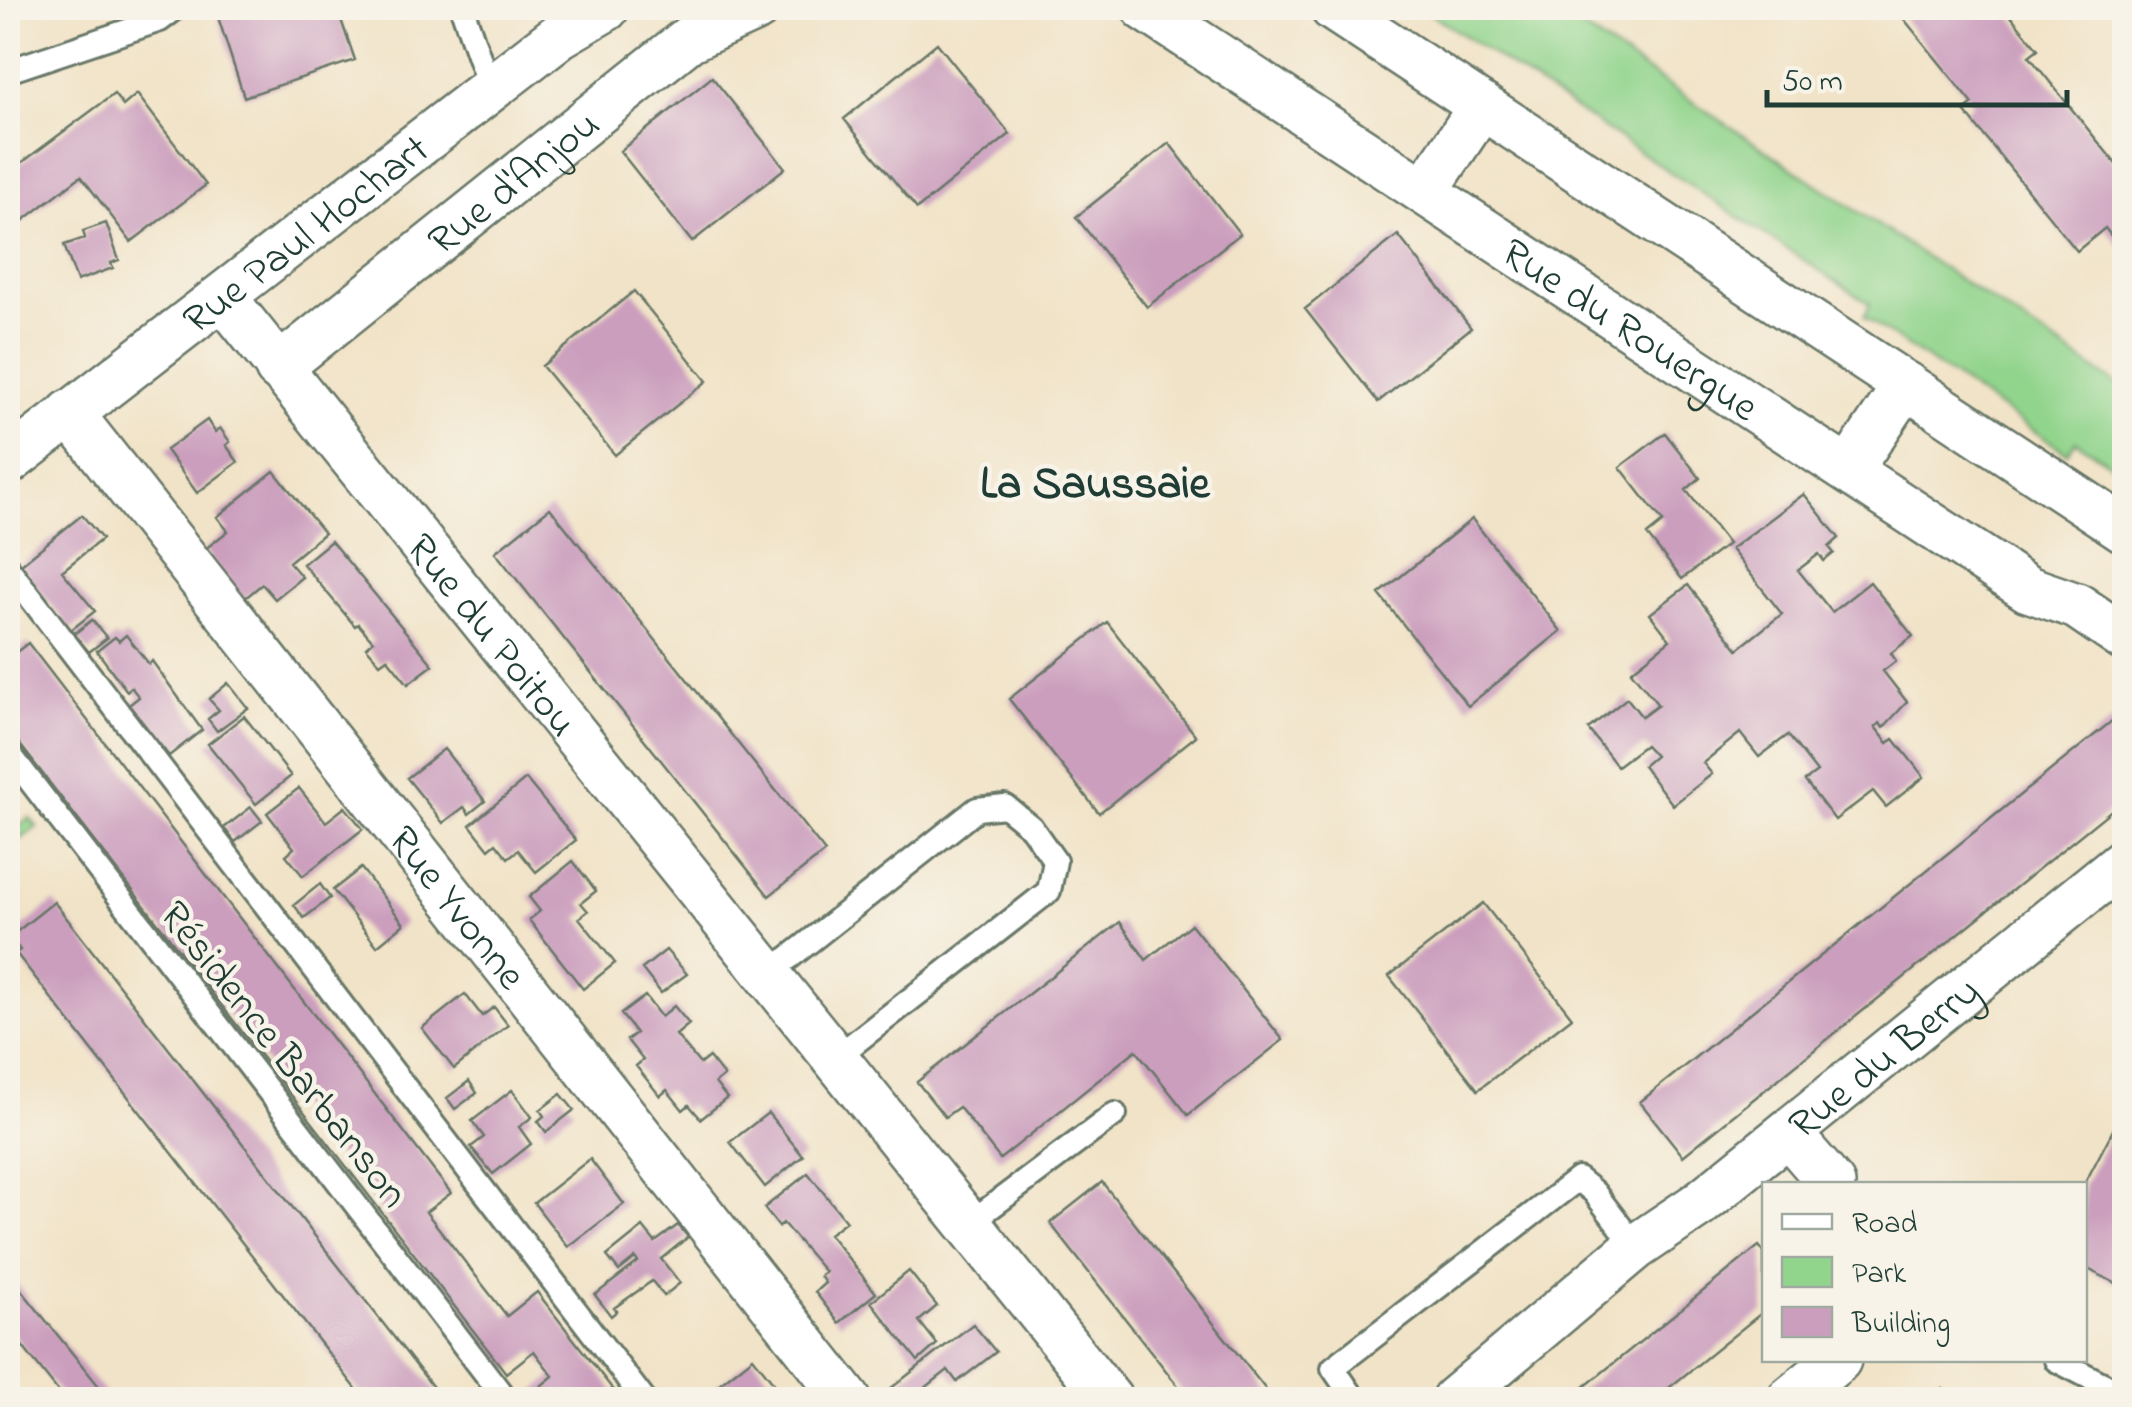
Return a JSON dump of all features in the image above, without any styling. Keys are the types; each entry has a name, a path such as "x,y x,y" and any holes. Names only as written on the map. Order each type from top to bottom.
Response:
{"street":[{"name":"Rue Paul Hochart","path":"8,462 560,35 606,8"},
{"name":"Rue d'Anjou","path":"278,368 689,39 757,8"},
{"name":"Rue du Rouergue","path":"1145,8 2028,588 2077,606 2124,638"},
{"path":"1333,8 2124,529"},
{"path":"1426,191 1482,106"},
{"name":"Rue du Poitou","path":"223,297 1110,1400"},
{"path":"1848,470 1906,385"},
{"name":"Rue Yvonne","path":"70,414 848,1400"},
{"name":"Rue du Berry","path":"1454,1400 1636,1247 1698,1205 2124,861"},
{"path":"1788,1132 1830,1182"},
{"path":"1789,1400 1836,1362"}],"lane":[{"path":"8,70 160,20 176,8"},
{"path":"462,8 490,89"},
{"path":"8,568 644,1400"},
{"name":"Résidence Barbanson","path":"8,752 506,1400"},
{"path":"765,973 977,810 1005,806 1031,826 1055,861 1049,891 834,1059"},
{"path":"968,1225 1114,1114"},
{"path":"1354,1400 1333,1368 1578,1179 1594,1192 1636,1247"},
{"path":"2060,1362 2124,1396"}],"green space":[{"path":"1422,8 1552,8 2124,389 2124,473 2076,441 2067,453 1864,317 1870,304"},
{"path":"30,818 37,827 8,849 8,834"}],"building":[{"path":"215,8 337,8 355,60 244,97"},
{"path":"1895,8 2004,8 2038,49 2029,56 2124,174 2124,252 2105,228 2077,251 1964,111 1973,104"},
{"path":"937,43 1010,134 917,209 844,119"},
{"path":"712,77 785,168 692,242 620,151"},
{"path":"114,94 123,106 137,94 206,185 131,242 81,176 11,230 8,173"},
{"path":"1169,143 1240,234 1147,307 1076,217"},
{"path":"106,223 119,260 111,263 113,268 77,281 64,245 85,238 83,231"},
{"path":"1398,235 1471,328 1378,402 1305,309"},
{"path":"634,291 707,381 615,455 542,366"},
{"path":"207,420 215,432 220,428 238,462 197,493 166,450"},
{"path":"1665,433 1700,478 1686,490 1728,544 1682,579 1647,535 1663,522 1620,467"},
{"path":"274,471 324,533 289,562 302,577 275,599 262,584 243,600 204,550 228,531 217,517"},
{"path":"1804,494 1839,538 1829,547 1834,553 1824,561 1819,554 1798,570 1832,612 1870,582 1913,636 1891,653 1896,661 1883,671 1907,702 1883,728 1880,723 1875,727 1888,743 1894,739 1924,777 1886,807 1873,791 1835,820 1805,781 1817,772 1788,735 1759,757 1740,733 1703,763 1712,774 1673,805 1643,766 1655,756 1645,745 1617,766 1588,729 1627,698 1642,717 1658,705 1631,671 1670,640 1650,614 1688,585 1738,649 1782,614 1731,549"},
{"path":"550,508 825,852 769,896 495,552"},
{"path":"82,515 102,539 62,571 95,611 71,630 20,565"},
{"path":"1472,519 1561,631 1468,706 1379,594"},
{"path":"331,541 433,665 408,684 387,658 380,663 366,647 373,641 358,624 355,626 303,564"},
{"path":"92,620 107,638 89,652 74,634"},
{"path":"1107,622 1196,736 1099,813 1009,699"},
{"path":"126,635 149,664 152,661 202,730 169,756 129,705 139,697 131,687 127,691 97,651 115,637 119,641"},
{"path":"28,643 451,1193 426,1212 507,1316 537,1292 621,1400 524,1400 553,1376 534,1351 506,1373 8,729 8,655"},
{"path":"228,683 248,708 217,731 208,719 219,710 209,699"},
{"path":"244,716 291,776 256,804 208,744"},
{"path":"2118,716 2124,725 2124,800 1683,1156 1640,1102"},
{"path":"444,749 485,801 469,814 464,807 443,823 407,778"},
{"path":"526,779 576,840 536,872 518,850 508,858 496,843 489,849 470,825"},
{"path":"299,788 326,822 345,807 363,829 303,876 286,855 294,848 267,813"},
{"path":"251,807 262,821 235,842 224,828"},
{"path":"573,861 596,891 581,903 588,911 579,918 615,963 583,989 529,920 540,911 529,897"},
{"path":"361,868 404,924 377,946 333,890"},
{"path":"320,884 330,898 304,918 294,905"},
{"path":"54,902 443,1400 365,1400 16,953 20,950 10,937"},
{"path":"1483,903 1572,1017 1478,1090 1389,976"},
{"path":"1120,922 1146,960 1191,924 1283,1040 1188,1115 1136,1050 1000,1159 959,1107 945,1117 917,1082"},
{"path":"666,950 687,974 661,993 642,969"},
{"path":"465,994 482,1016 494,1007 508,1025 454,1069 422,1028"},
{"path":"645,996 661,1017 674,1006 689,1024 676,1035 700,1064 709,1057 724,1076 715,1083 727,1098 701,1119 689,1105 683,1110 667,1090 660,1096 636,1066 643,1060 627,1040 636,1033 621,1014"},
{"path":"469,1081 477,1093 455,1109 447,1098"},
{"path":"512,1090 532,1117 519,1127 531,1144 493,1174 471,1147 484,1137 472,1121"},
{"path":"561,1094 574,1110 546,1132 538,1121 544,1116 540,1110"},
{"path":"2124,1109 2123,1287 2087,1269 2086,1182"},
{"path":"768,1113 803,1156 765,1187 730,1142"},
{"path":"590,1159 624,1204 568,1247 534,1203"},
{"path":"808,1173 846,1221 829,1234 876,1293 839,1323 815,1292 825,1283 820,1276 825,1272 783,1223 779,1227 764,1208"},
{"path":"1102,1182 1274,1400 1189,1400 1050,1223"},
{"path":"678,1225 688,1237 661,1259 680,1283 664,1296 652,1281 614,1308 617,1311 611,1316 595,1295 638,1262 635,1258 619,1271 607,1256 643,1227 655,1242"},
{"path":"1759,1246 1762,1250 1762,1313 1654,1400 1568,1400"},
{"path":"909,1271 937,1306 919,1321 937,1344 918,1361 871,1302"},
{"path":"10,1276 110,1400 65,1400 8,1328"},
{"path":"973,1324 996,1352 957,1382 948,1370 910,1400 899,1400 890,1389"},
{"path":"753,1357 787,1400 713,1400 708,1393"},
{"path":"1943,1389 1962,1400 1938,1400"}],"district":[{"name":"La Saussaie","path":"1095,481"}]}
